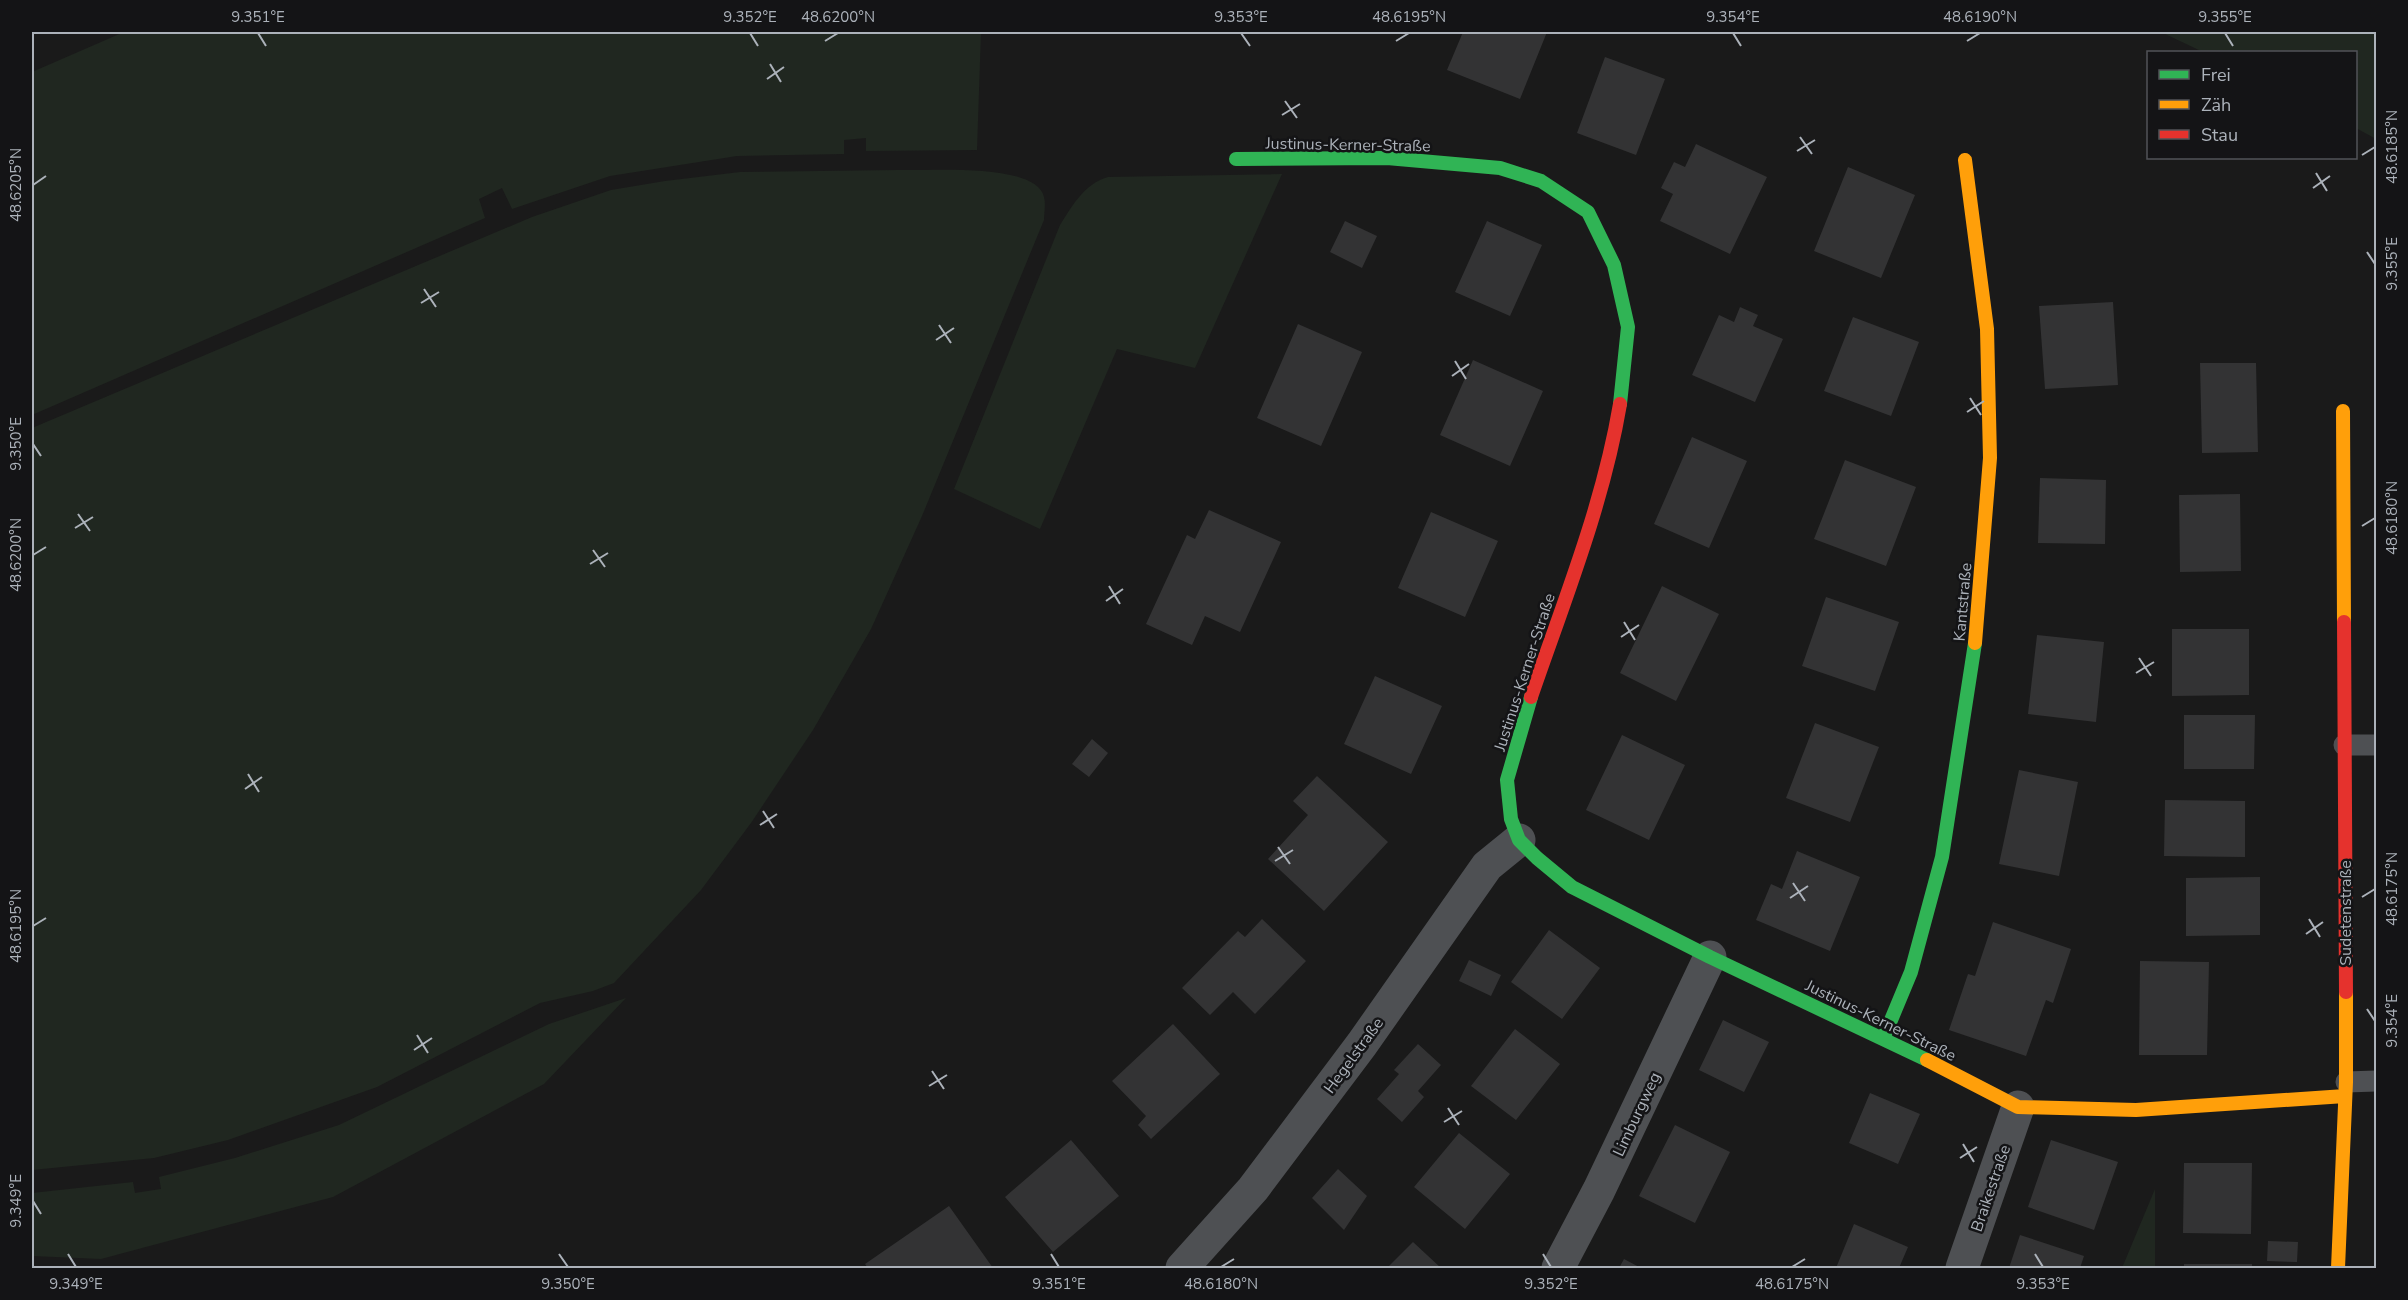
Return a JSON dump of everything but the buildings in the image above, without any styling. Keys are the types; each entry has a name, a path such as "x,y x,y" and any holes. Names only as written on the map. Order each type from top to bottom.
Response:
{"street":[{"name":"Justinus-Kerner-Straße","path":"1236,159 1387,158 1500,168 1541,181 1588,212 1614,265 1628,327 1624,380 1615,433 1587,535 1521,725 1507,780 1511,819 1519,840 1572,887 1710,957 1884,1037 2018,1107 2136,1110 2345,1089"},
{"name":"Kantstraße","path":"1884,1037 1911,972 1942,857 1974,661 1990,458 1987,328 1965,160"},
{"name":"Sudetenstraße","path":"2338,1269 2345,1089 2343,411"},
{"name":"Hegelstraße","path":"1182,1269 1260,1180 1362,1044 1486,866 1519,840"},
{"name":"Limburgweg","path":"1558,1269 1599,1190 1710,957"},
{"name":"Braikestraße","path":"1962,1269 2018,1107"}],"lane":[{"path":"2344,745 2376,745"},
{"path":"2345,1089 2376,1082"}],"shaded area":[{"path":"124,32 981,32 977,150 866,151 866,138 844,140 844,154 737,156 610,176 512,209 502,188 479,199 485,218 32,415 32,72"},
{"path":"2161,32 2376,32 2376,139 2357,129 2357,51 2201,51"},
{"path":"956,170 1002,173 1022,178 1037,186 1044,197 1044,220 922,516 871,629 813,730 751,823 701,890 614,983 593,991 540,1003 377,1087 228,1140 154,1158 32,1170 32,428 532,217 611,190 740,172"},
{"path":"1282,174 1195,368 1117,349 1040,529 954,489 1060,225 1086,190 1108,177"},
{"path":"626,998 544,1084 333,1197 101,1259 32,1256 32,1193 133,1182 135,1193 161,1189 159,1177 235,1158 339,1125 549,1024"},
{"path":"2155,1189 2155,1268 2122,1268"}],"traffic: fast":[{"path":"1236,159 1387,158 1500,168 1541,181 1588,212 1614,265 1628,327 1620,404"},
{"path":"1884,1037 1911,972 1942,857 1975,643"},
{"path":"1531,697 1507,780 1511,819 1519,840 1537,858 1572,887 1710,957 1927,1060"}],"traffic: slow":[{"path":"1965,160 1987,329 1990,458 1975,643"},
{"path":"2343,411 2344,622"},
{"path":"2338,1268 2346,1082 2346,992"},
{"path":"1927,1060 2018,1107 2136,1110 2345,1096"}],"traffic: jam":[{"path":"1531,697 1593,516 1613,442 1620,404"},
{"path":"2344,622 2346,992"}]}
